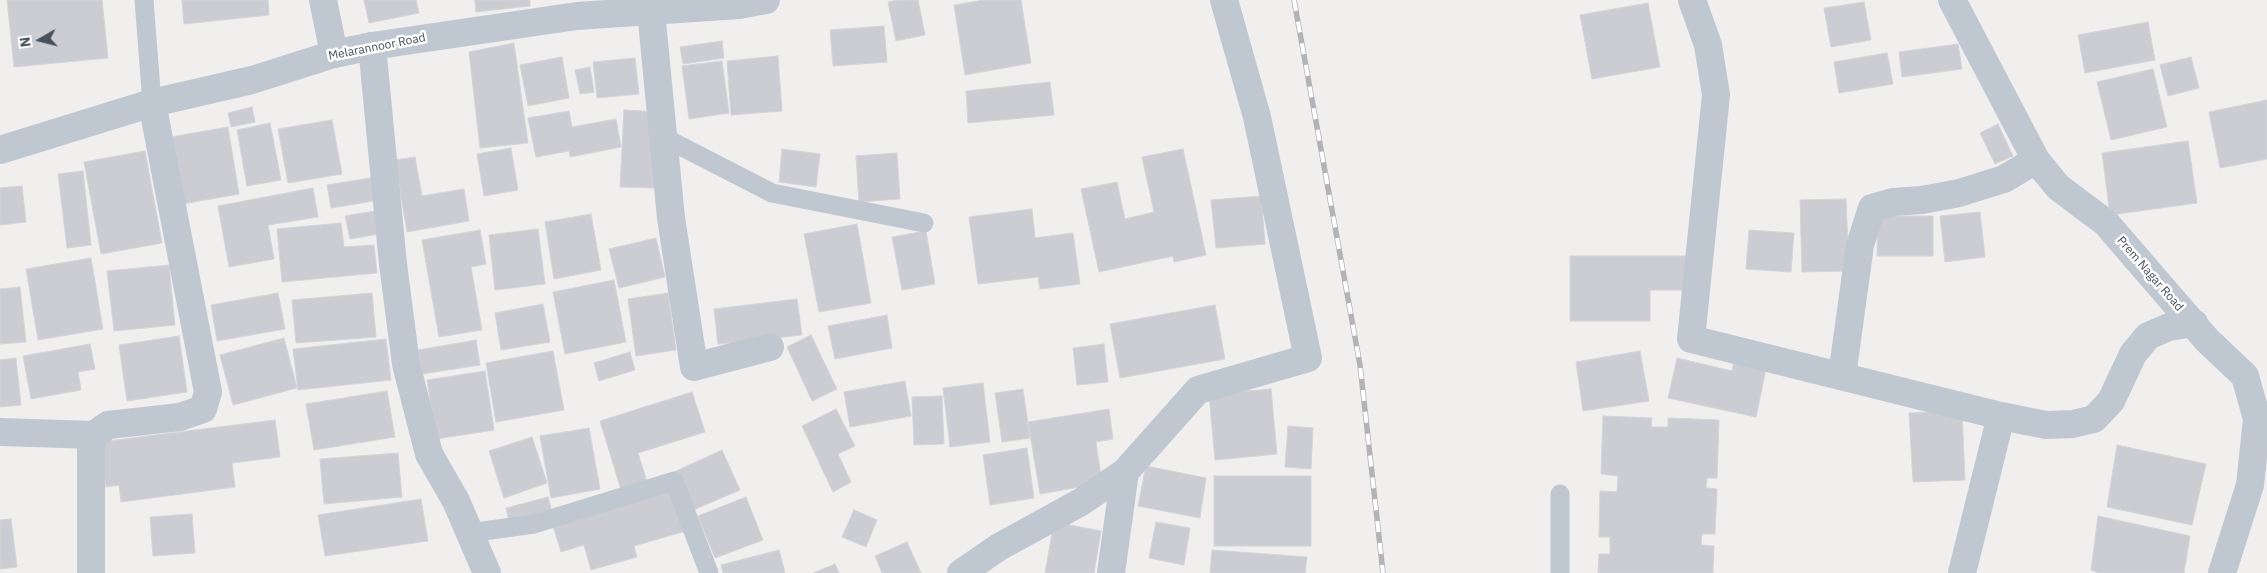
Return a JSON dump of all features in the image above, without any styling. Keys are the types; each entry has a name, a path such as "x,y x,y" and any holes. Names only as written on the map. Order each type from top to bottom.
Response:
{"street":[{"path":"323,0 334,54"},
{"name":"Melarannoor Road","path":"0,150 12,148 152,103 252,80 334,54 372,46 577,16 739,5 766,0"},
{"path":"960,573 999,547 1081,502 1125,472 1198,390 1308,358 1258,118 1224,0"},
{"path":"1692,0 1708,45 1716,95 1691,339 2001,416 2046,425 2073,424 2094,418 2111,401 2133,354 2148,336 2169,327 2194,323"},
{"name":"Prem Nagar Road","path":"1952,0 2036,160 2058,188 2106,223 2207,340 2256,379 2258,419 2250,485 2222,573"},
{"path":"651,11 671,218 694,367 770,347"},
{"path":"372,46 393,264 406,364 429,454 456,501 487,573"},
{"path":"0,432 94,435 108,425 180,417 203,409 208,392 152,103"},
{"path":"1842,376 1860,245 1872,208 1893,202 1922,200 1960,192 2004,179 2036,160"},
{"path":"1962,573 2001,416"},
{"path":"91,573 91,447 94,435"},
{"path":"1111,573 1125,472"}],"lane":[{"path":"144,0 152,103"},
{"path":"663,137 772,193 924,223"},
{"path":"469,533 534,524 674,481 709,573"},
{"path":"1560,494 1560,573"}],"building":[{"path":"7,0 102,0 108,58 14,67"},
{"path":"182,0 268,0 269,15 184,24"},
{"path":"364,0 416,0 419,13 369,23"},
{"path":"475,0 530,0 530,6 476,12"},
{"path":"918,0 925,35 896,41 888,2"},
{"path":"984,0 1021,0 1031,63 965,75 954,5"},
{"path":"1864,2 1871,40 1831,47 1824,8"},
{"path":"1648,3 1660,67 1592,79 1580,15"},
{"path":"2148,22 2155,60 2085,73 2078,35"},
{"path":"884,26 887,62 833,66 830,30"},
{"path":"722,41 724,58 683,64 680,47"},
{"path":"514,43 528,143 480,148 469,52"},
{"path":"1958,44 1962,69 1902,77 1899,52"},
{"path":"1887,53 1893,84 1839,93 1834,62"},
{"path":"778,56 782,111 731,115 727,61"},
{"path":"562,57 569,98 528,106 520,65"},
{"path":"2191,57 2199,88 2168,96 2160,65"},
{"path":"635,58 639,94 597,98 593,62"},
{"path":"722,61 729,113 689,119 682,66"},
{"path":"590,67 594,92 580,94 575,70"},
{"path":"2153,69 2167,127 2111,140 2097,82"},
{"path":"1050,82 1054,115 968,123 966,91"},
{"path":"2267,100 2267,159 2220,168 2209,112"},
{"path":"252,107 255,122 231,127 228,113"},
{"path":"624,110 659,112 655,188 620,187"},
{"path":"569,111 572,127 616,119 621,147 570,157 569,151 536,157 528,118"},
{"path":"332,120 342,174 288,183 278,129"},
{"path":"270,123 281,180 247,186 237,130"},
{"path":"1998,124 2013,156 1995,164 1980,133"},
{"path":"228,127 239,194 177,205 165,138"},
{"path":"2188,141 2197,203 2110,215 2102,153"},
{"path":"511,148 518,190 484,196 477,154"},
{"path":"782,149 820,154 816,187 779,182"},
{"path":"1183,149 1206,255 1174,262 1173,256 1099,272 1081,189 1117,182 1125,219 1154,212 1142,157"},
{"path":"145,151 162,243 101,254 84,162"},
{"path":"897,153 900,199 859,202 856,156"},
{"path":"415,157 422,196 464,189 469,221 407,232 395,160"},
{"path":"83,171 91,245 67,248 58,174"},
{"path":"376,177 380,200 331,208 327,185"},
{"path":"22,186 26,222 0,225 0,188"},
{"path":"313,188 318,217 268,225 274,259 229,267 218,206"},
{"path":"1261,196 1265,244 1216,248 1211,200"},
{"path":"1846,199 1849,271 1802,272 1800,200"},
{"path":"1032,209 1035,238 1073,233 1080,284 1040,289 1038,277 978,284 969,217"},
{"path":"375,211 379,234 350,239 345,216"},
{"path":"1980,212 1985,257 1945,262 1940,216"},
{"path":"591,214 601,270 554,279 545,222"},
{"path":"1878,216 1933,216 1933,256 1877,256"},
{"path":"341,223 344,247 374,245 377,273 282,282 277,229"},
{"path":"857,224 871,303 819,312 804,234"},
{"path":"538,229 545,284 495,290 489,235"},
{"path":"480,230 486,264 471,267 482,330 439,337 422,240"},
{"path":"1749,230 1794,233 1791,272 1746,269"},
{"path":"926,231 935,284 902,290 892,237"},
{"path":"656,238 665,277 619,288 609,249"},
{"path":"1570,256 1687,256 1687,290 1650,290 1650,321 1570,321"},
{"path":"91,258 103,329 38,340 26,269"},
{"path":"169,265 175,325 114,331 107,271"},
{"path":"614,280 626,342 565,354 553,292"},
{"path":"20,287 26,342 0,344 0,289"},
{"path":"278,293 285,329 217,341 211,305"},
{"path":"372,293 376,337 296,343 292,300"},
{"path":"668,293 676,350 636,356 628,299"},
{"path":"797,299 802,335 718,344 714,309"},
{"path":"543,304 550,342 501,350 495,313"},
{"path":"1215,305 1225,359 1120,378 1110,324"},
{"path":"887,315 892,348 835,359 828,326"},
{"path":"811,335 837,389 812,401 787,347"},
{"path":"179,336 187,392 127,401 119,345"},
{"path":"284,338 297,388 233,405 220,355"},
{"path":"386,339 391,380 298,390 293,349"},
{"path":"476,340 480,365 422,374 418,350"},
{"path":"90,344 95,369 78,372 81,390 31,399 23,356"},
{"path":"1104,344 1108,382 1077,385 1073,348"},
{"path":"553,351 564,410 496,422 486,363"},
{"path":"1640,351 1649,401 1583,411 1576,362"},
{"path":"630,352 635,370 599,381 594,363"},
{"path":"1735,357 1767,364 1756,417 1668,398 1677,358 1732,371"},
{"path":"16,358 21,405 0,407 0,360"},
{"path":"485,371 494,430 436,439 427,380"},
{"path":"905,381 911,416 850,427 844,392"},
{"path":"983,383 990,442 950,447 943,388"},
{"path":"1023,389 1030,438 1002,442 995,393"},
{"path":"1271,389 1277,454 1215,460 1209,394"},
{"path":"387,391 395,437 314,450 306,404"},
{"path":"692,392 705,432 638,453 648,485 622,493 600,421"},
{"path":"942,396 944,444 914,445 912,397"},
{"path":"836,409 855,446 838,454 851,482 833,492 802,426"},
{"path":"1109,409 1113,439 1096,442 1102,483 1040,494 1028,422"},
{"path":"1962,411 1965,480 1913,482 1909,413"},
{"path":"1603,416 1652,418 1651,427 1668,427 1668,418 1719,420 1717,478 1707,478 1706,488 1717,489 1715,534 1702,534 1701,545 1714,546 1713,573 1598,573 1599,554 1610,554 1610,537 1599,537 1600,491 1617,492 1618,476 1601,474"},
{"path":"275,420 280,457 232,463 235,487 121,502 119,485 106,487 100,442"},
{"path":"1288,426 1313,428 1311,469 1285,467"},
{"path":"589,428 600,489 551,498 540,436"},
{"path":"532,437 547,483 504,498 489,451"},
{"path":"2117,445 2206,464 2192,525 2107,507"},
{"path":"1027,448 1034,498 990,505 983,455"},
{"path":"722,450 740,490 691,511 674,472"},
{"path":"398,453 402,497 324,504 320,459"},
{"path":"1146,466 1206,478 1200,518 1138,506"},
{"path":"1214,476 1311,476 1311,546 1214,546"},
{"path":"677,487 689,530 634,546 637,557 591,570 584,545 561,552 552,522"},
{"path":"548,497 552,513 510,525 506,508"},
{"path":"746,497 763,540 715,558 698,516"},
{"path":"421,499 428,541 325,556 318,515"},
{"path":"854,510 877,520 866,547 842,537"},
{"path":"192,514 195,553 153,556 150,517"},
{"path":"2098,516 2190,536 2184,573 2099,573 2091,570"},
{"path":"11,519 17,567 0,569 0,520"},
{"path":"1054,522 1101,531 1094,573 1045,573"},
{"path":"1156,522 1190,528 1184,565 1149,558"},
{"path":"907,542 921,573 882,573 875,556"},
{"path":"779,550 785,573 723,573 721,565"},
{"path":"1212,550 1307,557 1305,573 1210,573"},
{"path":"835,564 839,573 813,573"}],"railway":[{"path":"1294,0 1360,365 1383,573"}]}
